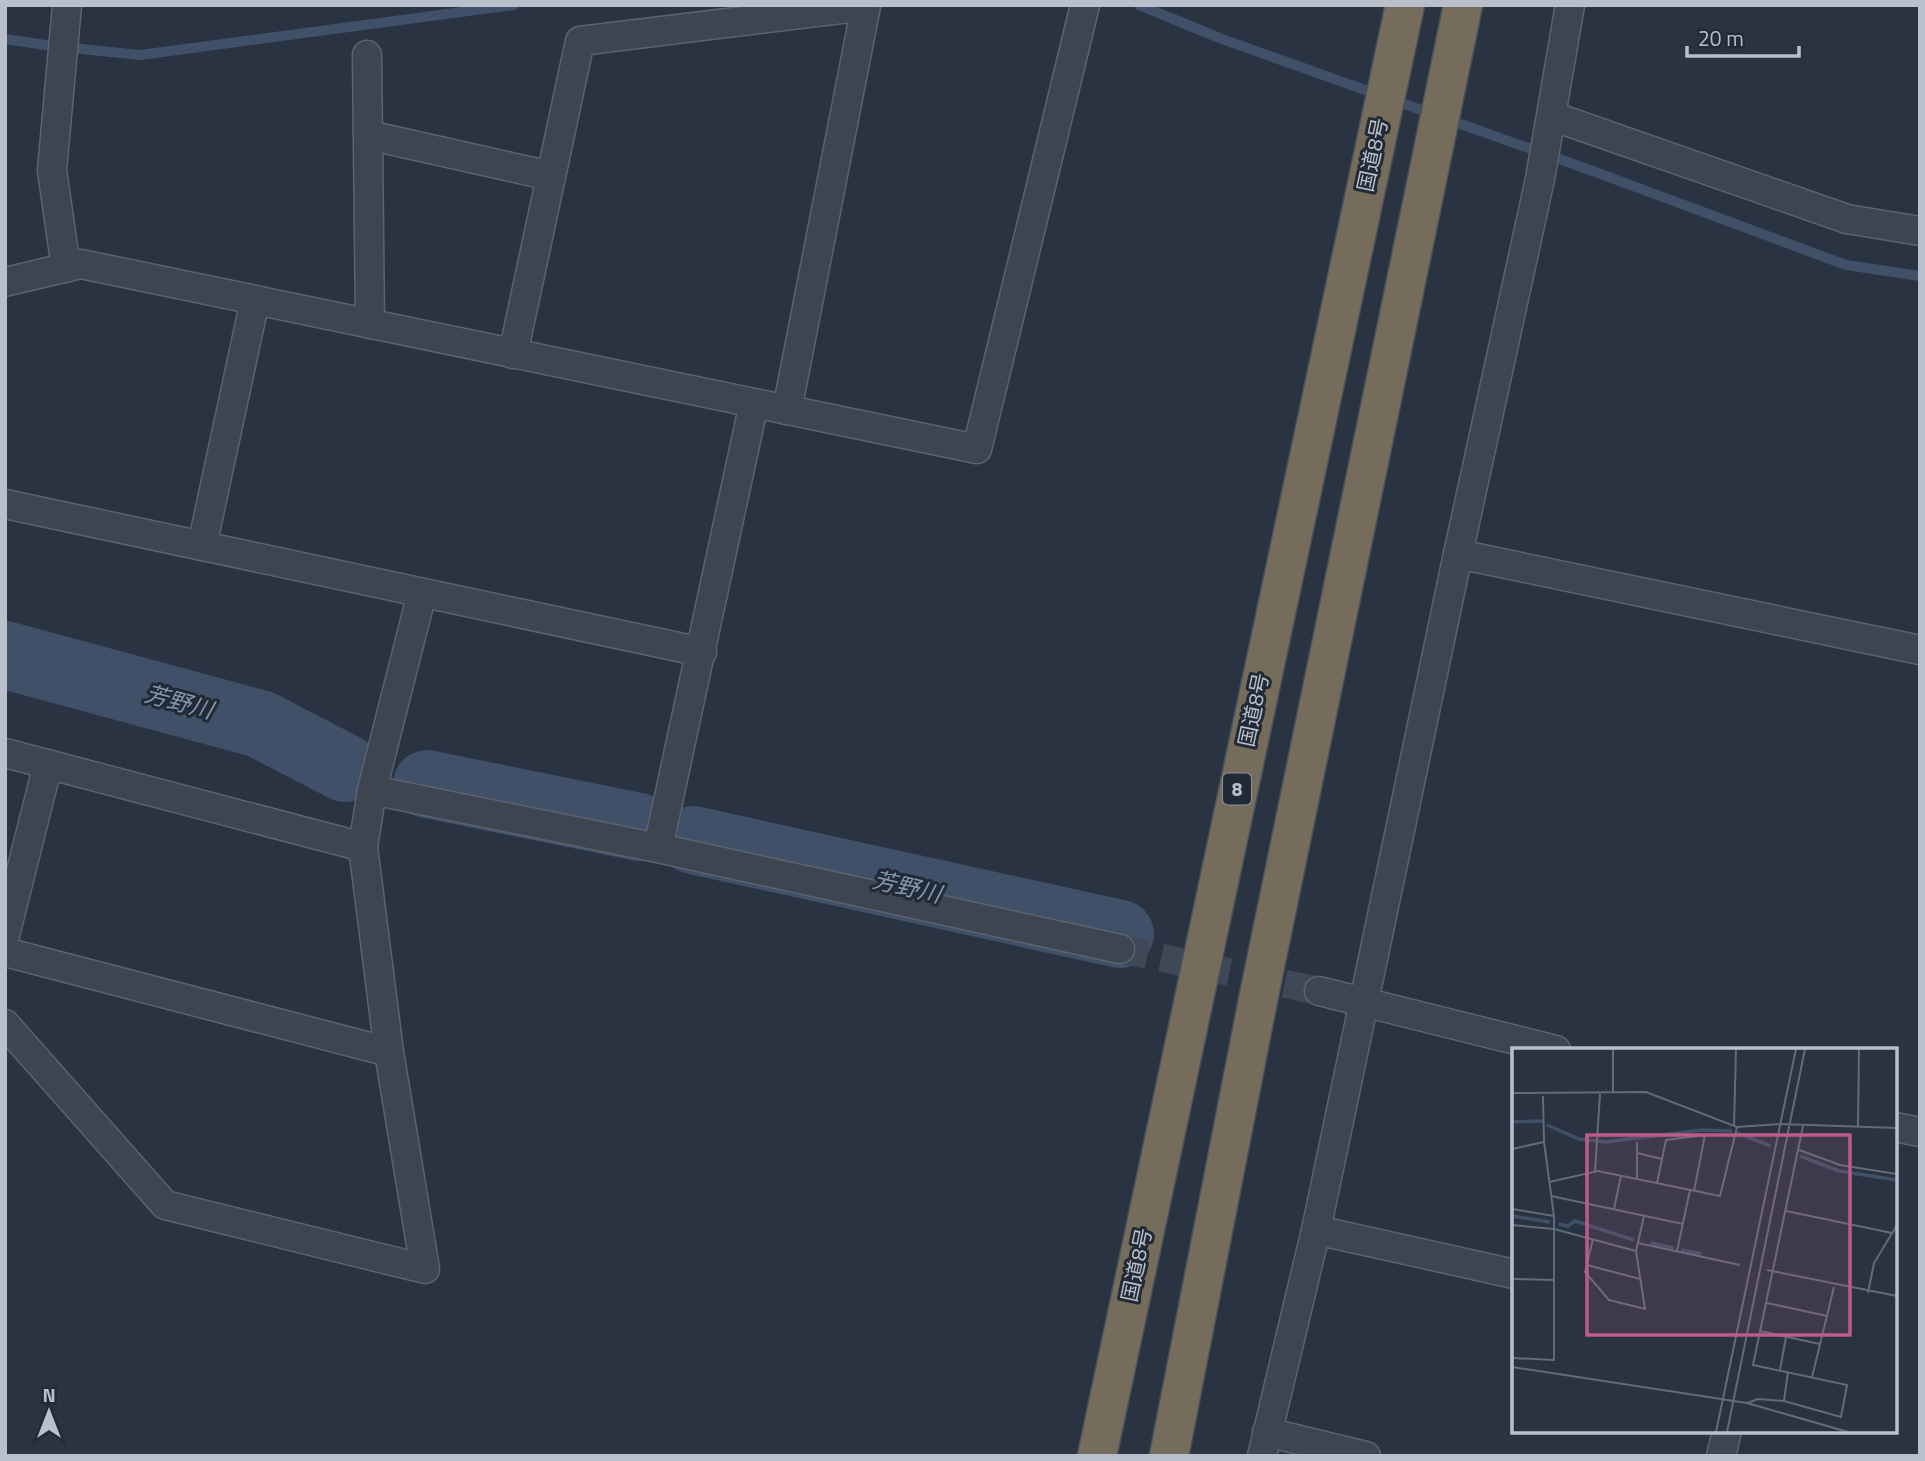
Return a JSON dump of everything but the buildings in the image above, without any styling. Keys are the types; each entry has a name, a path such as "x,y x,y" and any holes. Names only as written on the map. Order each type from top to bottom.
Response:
{"highway":[{"name":"国道8号","path":"1097,1456 1405,5"},
{"path":"1169,1456 1258,1000 1463,5"}],"street":[{"path":"65,268 52,170 67,5"},
{"path":"5,282 81,264 978,449 1085,5"},
{"path":"1366,1456 1264,1444 1315,1230 1540,178 1570,5"},
{"path":"513,354 580,41 866,6 787,410"},
{"path":"367,55 370,324"},
{"path":"1551,120 1847,219 1920,231"},
{"path":"368,135 551,176"},
{"path":"202,546 255,300"},
{"path":"658,848 754,403"},
{"path":"5,504 702,652"},
{"path":"1458,554 1920,650"},
{"path":"5,1024 165,1205 425,1269 389,1052 363,846 372,790 422,593"},
{"path":"5,752 363,846"},
{"path":"5,935 48,764"},
{"path":"372,790 658,848 1120,949"},
{"path":"5,952 389,1052"},
{"path":"1319,991 1548,1048"},
{"path":"1897,1127 1920,1132"},
{"path":"1315,1230 1512,1274"},
{"path":"1721,1456 1727,1433"}],"waterway":[{"path":"5,39 140,55 514,5"},
{"path":"1139,5 1222,39 1590,170 1846,265 1920,276"},
{"name":"芳野川","path":"5,655 260,724 345,768"},
{"name":"芳野川","path":"427,784 639,827"},
{"name":"芳野川","path":"693,840 1120,934"}],"tunnel":[{"path":"1120,949 1319,991"}]}
